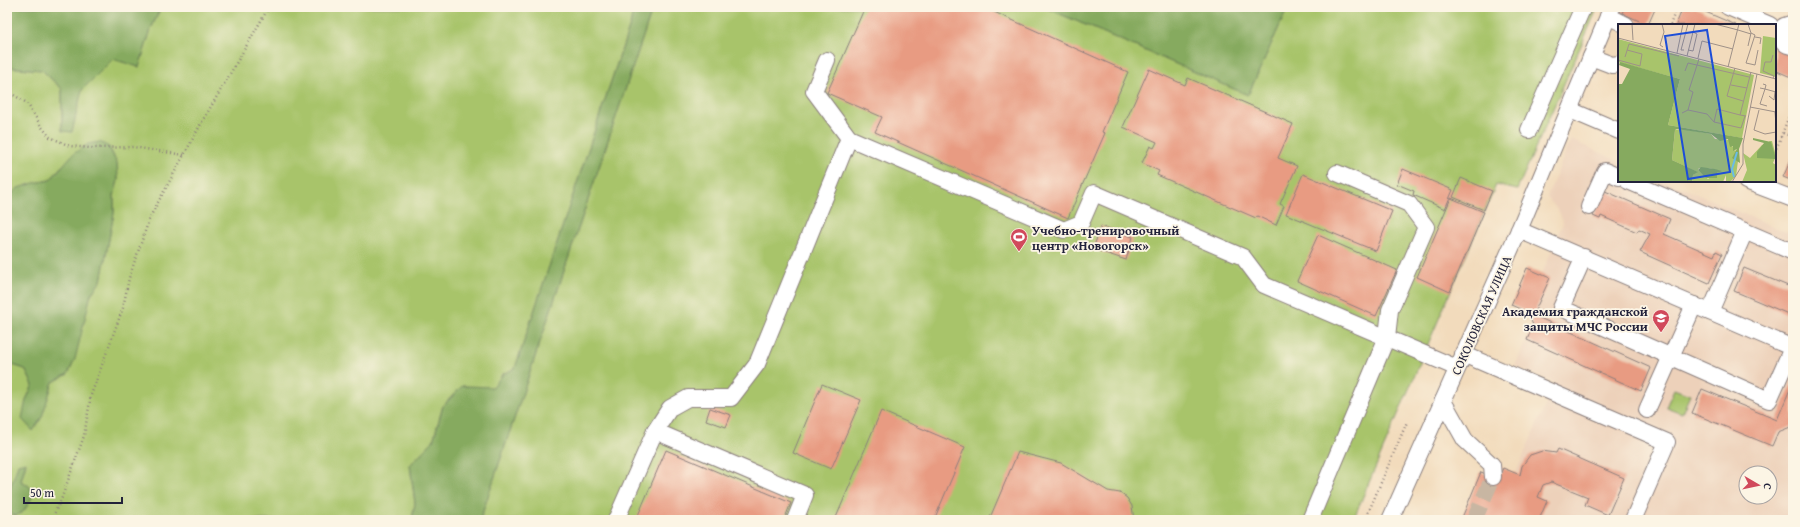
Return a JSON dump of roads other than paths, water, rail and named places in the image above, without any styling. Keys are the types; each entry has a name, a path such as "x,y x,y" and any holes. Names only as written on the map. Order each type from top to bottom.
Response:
{"street":[{"path":"1529,130 1583,7"},
{"path":"1728,7 1775,24"},
{"path":"1610,11 1625,24"},
{"name":"СОКОЛОВСКАЯ УЛИЦА","path":"1390,520 1519,230 1610,11"},
{"path":"1780,26 1780,34 1783,41 1786,45 1793,46"},
{"path":"1590,57 1612,65 1618,64"},
{"path":"827,60 814,91 849,138 1064,230 1081,223 1094,193 1243,257 1264,285 1387,337 1460,361 1667,442 1633,520"},
{"path":"1570,110 1618,131"},
{"path":"616,520 655,431 670,408 688,398 731,398 757,364 849,138"},
{"path":"1589,207 1605,171 1618,177"},
{"path":"1310,520 1387,337 1390,310 1426,227 1408,204 1337,173"},
{"path":"1630,182 1793,252"},
{"path":"1749,182 1793,199"},
{"path":"1519,230 1584,257 1792,348 1769,400 1561,308 1584,257"},
{"path":"1710,312 1745,231"},
{"path":"1647,410 1694,305"},
{"path":"1443,401 1465,440 1492,465 1493,477"},
{"path":"655,431 805,495 795,520"}],"tunnel":[{"path":"1474,520 1493,477"}],"place":[{"name":"Учебно-тренировочный центр «Новогорск»","path":"1019,252"},
{"name":"Академия гражданской защиты МЧС России","path":"1661,333"}]}
